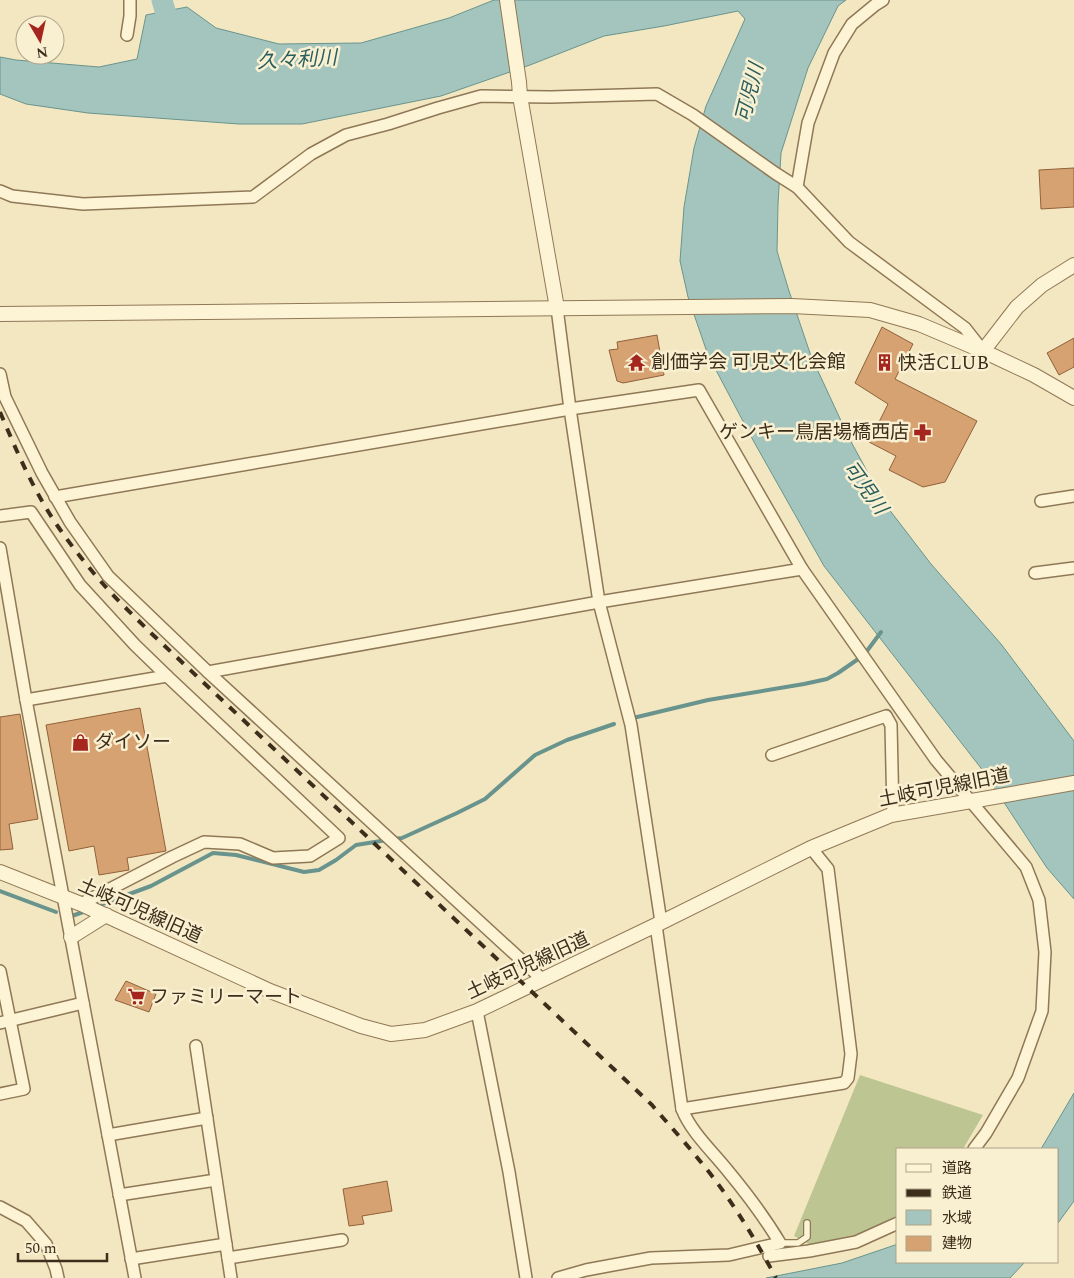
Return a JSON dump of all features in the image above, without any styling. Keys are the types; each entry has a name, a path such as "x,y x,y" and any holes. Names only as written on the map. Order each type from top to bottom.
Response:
{"street":[{"path":"127,35 130,0"},
{"path":"507,0 557,308 599,602 631,725 682,1109 687,1121 734,1178 780,1243 729,1255 651,1258 586,1270 558,1278"},
{"path":"797,187 808,122 834,53 852,24 883,0"},
{"path":"0,191 12,196 83,204 254,197 311,154 346,135 481,96 520,89 552,97 656,94 693,115 774,173 797,187 849,242 965,328 984,351"},
{"path":"984,351 1017,307 1042,285 1074,265"},
{"path":"0,314 792,306 870,310 919,324 984,351 1034,375 1074,398"},
{"path":"0,374 5,397 42,473 70,522 108,576 208,672 543,980"},
{"path":"55,497 570,409 699,390 802,568 936,760 1026,868 1039,900 1045,952 1042,1012 1018,1078 986,1133 975,1148"},
{"path":"1041,501 1074,496"},
{"path":"0,516 31,512 80,585 135,645 339,838 310,856 273,858 240,844 204,842 81,904"},
{"path":"0,548 26,700 135,1278"},
{"path":"208,672 599,602 802,568"},
{"path":"1035,573 1074,568"},
{"path":"26,700 167,676"},
{"path":"772,755 886,716 891,725 893,814"},
{"name":"土岐可児線旧道","path":"0,872 81,904 270,991 361,1026 391,1034 425,1030 478,1011 811,848 893,814 1074,783"},
{"path":"682,1109 844,1083 848,1078 851,1054 828,869 811,848"},
{"path":"71,937 103,914"},
{"path":"0,971 5,1022 24,1089 0,1094"},
{"path":"5,1022 83,1003"},
{"path":"478,1011 509,1172 526,1278"},
{"path":"196,1046 231,1278"},
{"path":"108,1135 207,1118"},
{"path":"119,1195 216,1180"},
{"path":"0,1207 26,1221 46,1244 58,1278"},
{"path":"769,1256 856,1242 896,1224"},
{"path":"228,1258 342,1240"},
{"path":"131,1259 226,1244"}],"lane":[{"path":"780,1243 798,1243 808,1237 807,1222"}],"green space":[{"path":"860,1075 983,1115 964,1148 896,1148 896,1216 853,1238 812,1246 794,1236"}],"water":[{"path":"494,0 846,0 838,6 808,68 781,153 777,251 811,356 849,438 885,504 931,564 1001,644 1074,741 1074,899 1047,868 984,772 824,566 754,442 708,355 688,297 680,261 684,207 694,148 706,106 745,19 738,11 604,36 530,65 441,96 302,124 239,124 88,113 26,104 0,94 0,57 15,60 15,65 65,64 99,67 137,59 146,15 187,7 216,28 279,44 361,43 449,18"},
{"path":"1074,1093 1074,1201 1059,1222 1059,1148 1042,1148"},
{"path":"896,1245 896,1263 1024,1263 1010,1278 766,1278 842,1263"}],"building":[{"path":"1074,168 1074,207 1041,209 1039,170"},
{"name":"ゲンキー鳥居場橋西店","path":"882,327 913,344 895,379 977,421 945,482 923,487 889,470 896,456 869,442 888,404 855,383"},
{"name":"創価学会 可児文化会館","path":"657,335 664,375 623,383 617,381 609,350 618,349 617,342"},
{"path":"1074,338 1074,367 1059,375 1047,353"},
{"path":"140,708 166,851 127,858 129,870 99,875 94,846 69,851 46,725"},
{"path":"20,714 38,819 9,824 13,849 0,850 0,717"},
{"name":"ファミリーマート","path":"126,981 156,994 149,1012 115,1000"},
{"path":"387,1181 392,1211 362,1216 364,1224 349,1226 343,1189"}],"waterway":[{"path":"162,0 173,39"},
{"path":"633,718 708,700 827,679 864,655 881,632"},
{"path":"394,839 402,838 485,799 535,755 567,740 614,724"},
{"path":"97,906 151,886 213,853 236,855 304,872 319,870 356,845 387,840"},
{"path":"0,891 56,912"},
{"path":"69,917 86,911"}],"railway":[{"path":"0,412 26,472 50,514 75,550 104,585 152,634 652,1105 711,1175 750,1232 776,1278"}],"place":[{"name":"創価学会 可児文化会館","path":"637,362"},
{"name":"快活CLUB","path":"884,363"},
{"name":"ゲンキー鳥居場橋西店","path":"923,432"},
{"name":"ダイソー","path":"81,742"},
{"name":"ファミリーマート","path":"136,997"}],"water label":[{"name":"久々利川","path":"297,60"},
{"name":"可児川","path":"750,93"},
{"name":"可児川","path":"865,488"}]}
